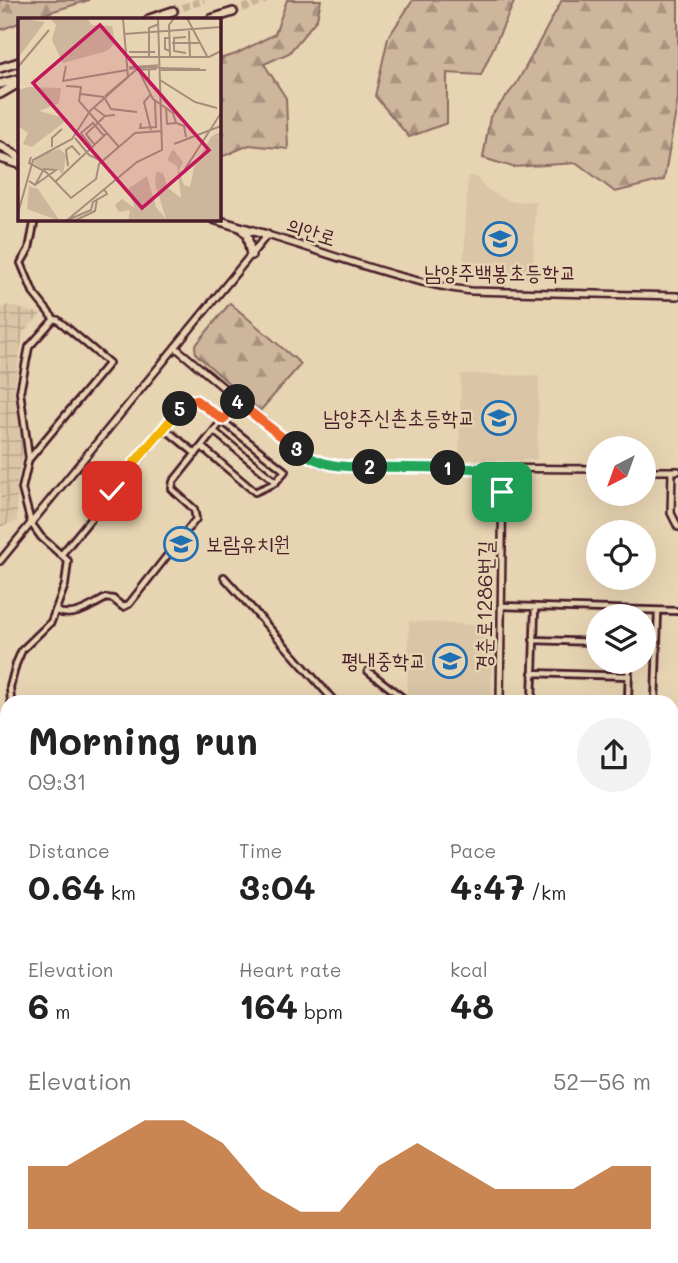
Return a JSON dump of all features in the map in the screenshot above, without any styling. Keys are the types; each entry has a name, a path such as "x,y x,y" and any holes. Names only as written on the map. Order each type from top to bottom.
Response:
{"highway":[{"path":"152,18 173,11"},
{"path":"214,18 233,12"},
{"path":"0,68 18,62"},
{"path":"0,84 18,81"},
{"path":"0,94 18,82"},
{"path":"0,146 18,156"},
{"path":"0,158 18,163"},
{"path":"216,220 267,235"},
{"path":"241,227 247,235 251,256"}],"street":[{"path":"29,458 109,363 54,319 34,294 21,262 29,249 35,220"},
{"name":"의안로","path":"0,561 267,235 398,277 446,288 678,296"},
{"path":"11,695 10,687 22,650 51,622 68,573 68,561 41,537 31,523 22,489 29,458 20,391 29,347 54,319"},
{"path":"175,347 298,450 320,463 344,467 586,469"},
{"path":"61,555 188,400 196,400 285,471 276,482 255,492 202,447"},
{"path":"56,611 62,614 83,611 106,598 113,599 123,607 129,604 196,519 194,509 172,489 173,482 239,401"},
{"path":"163,428 196,454"},
{"path":"214,431 276,482"},
{"name":"경춘로1286번길","path":"500,695 503,469"},
{"path":"656,471 675,471 671,513 678,527"},
{"path":"224,577 329,695"},
{"path":"501,606 586,611"},
{"path":"531,695 535,608"},
{"path":"655,695 658,611 678,611"},
{"path":"533,640 586,642"},
{"path":"368,671 399,695"},
{"path":"532,673 629,676 628,695"}],"shaded area":[{"name":"남양주백봉초등학교","path":"468,176 476,177 488,190 514,202 535,201 533,279 463,277"},
{"path":"5,305 41,314 23,333 14,392 23,451 17,481 17,521 0,527 0,311"},
{"name":"남양주신촌초등학교","path":"461,374 539,376 537,460 459,459"},
{"name":"평내중학교","path":"409,621 493,626 491,695 407,695"}],"green space":[{"path":"0,0 89,0 31,18 18,18 18,23 0,30"},
{"path":"287,0 321,0 317,19 289,53 264,64 286,98 288,149 249,145 220,158 220,59 236,54 275,34"},
{"path":"413,0 515,0 481,75 447,73 447,123 409,137 375,96 388,38"},
{"path":"562,0 678,0 678,99 664,180 615,192 577,163 513,167 483,158 490,117 517,83"},
{"path":"230,303 301,364 260,411 196,354 195,346"}],"tunnel":[{"path":"173,11 204,0"},
{"path":"233,12 266,0"}],"place":[{"name":"남양주백봉초등학교","path":"500,239"},
{"name":"남양주신촌초등학교","path":"499,418"},
{"name":"보람유치원","path":"181,544"},
{"name":"평내중학교","path":"450,661"}],"route":[{"path":"112,491 188,400 196,400 223,420 239,401 298,450 320,463 344,467 503,469 502,492"}]}
